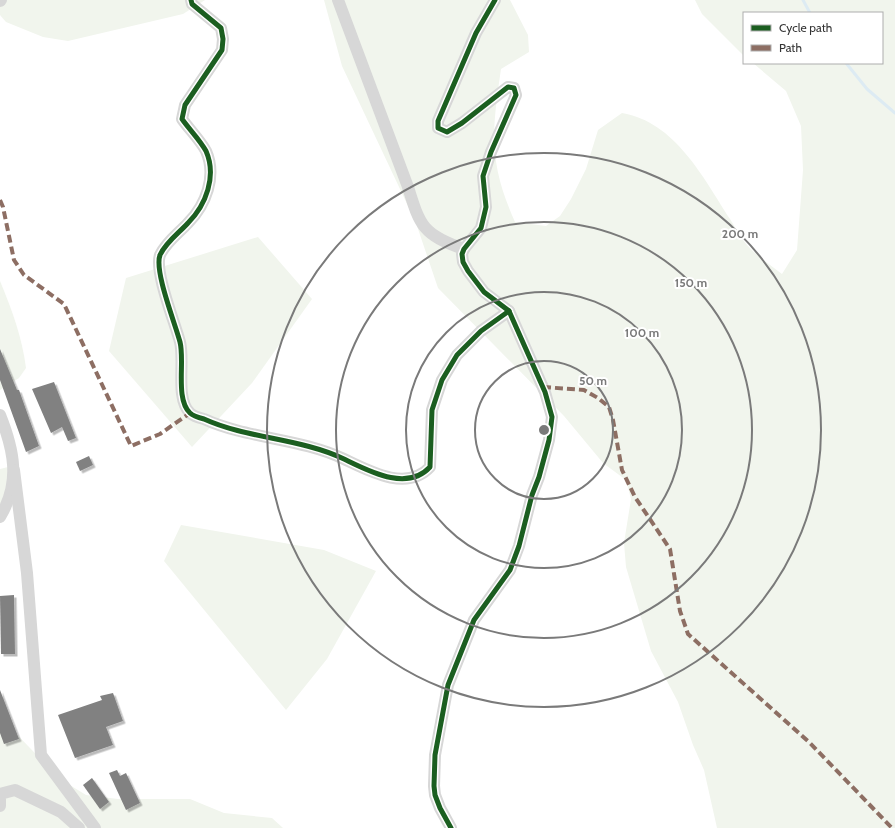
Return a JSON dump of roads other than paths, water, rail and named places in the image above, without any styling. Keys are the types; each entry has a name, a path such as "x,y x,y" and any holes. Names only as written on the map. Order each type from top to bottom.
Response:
{"street":[{"path":"191,0 197,8 221,28 223,38 222,50 185,104 182,119 206,151 211,170 207,197 190,222 172,238 160,254 159,268 181,344 183,400 190,413 215,424 333,454 370,471 404,479 415,478 424,473 430,467 432,410 442,380 457,355 481,331 509,311"},
{"path":"338,0 418,218 427,231 436,238 464,248"},
{"path":"451,828 440,808 434,786 435,755 448,685 474,620 510,570 519,546 532,495 539,477 549,440 552,416 545,392 509,311 484,292 468,271 463,262 462,254 464,248 481,228 486,207 483,176 491,152 516,95 514,88 508,87 462,123 447,132 438,128 438,121 476,33 495,0"},
{"path":"0,415 12,450 26,573 41,755 94,828"},
{"path":"0,517 8,504 14,470"},
{"path":"0,806 0,794 15,790 61,812 79,828"}],"waterway":[{"path":"803,0 809,12"},
{"path":"847,64 867,89 895,113"}]}
